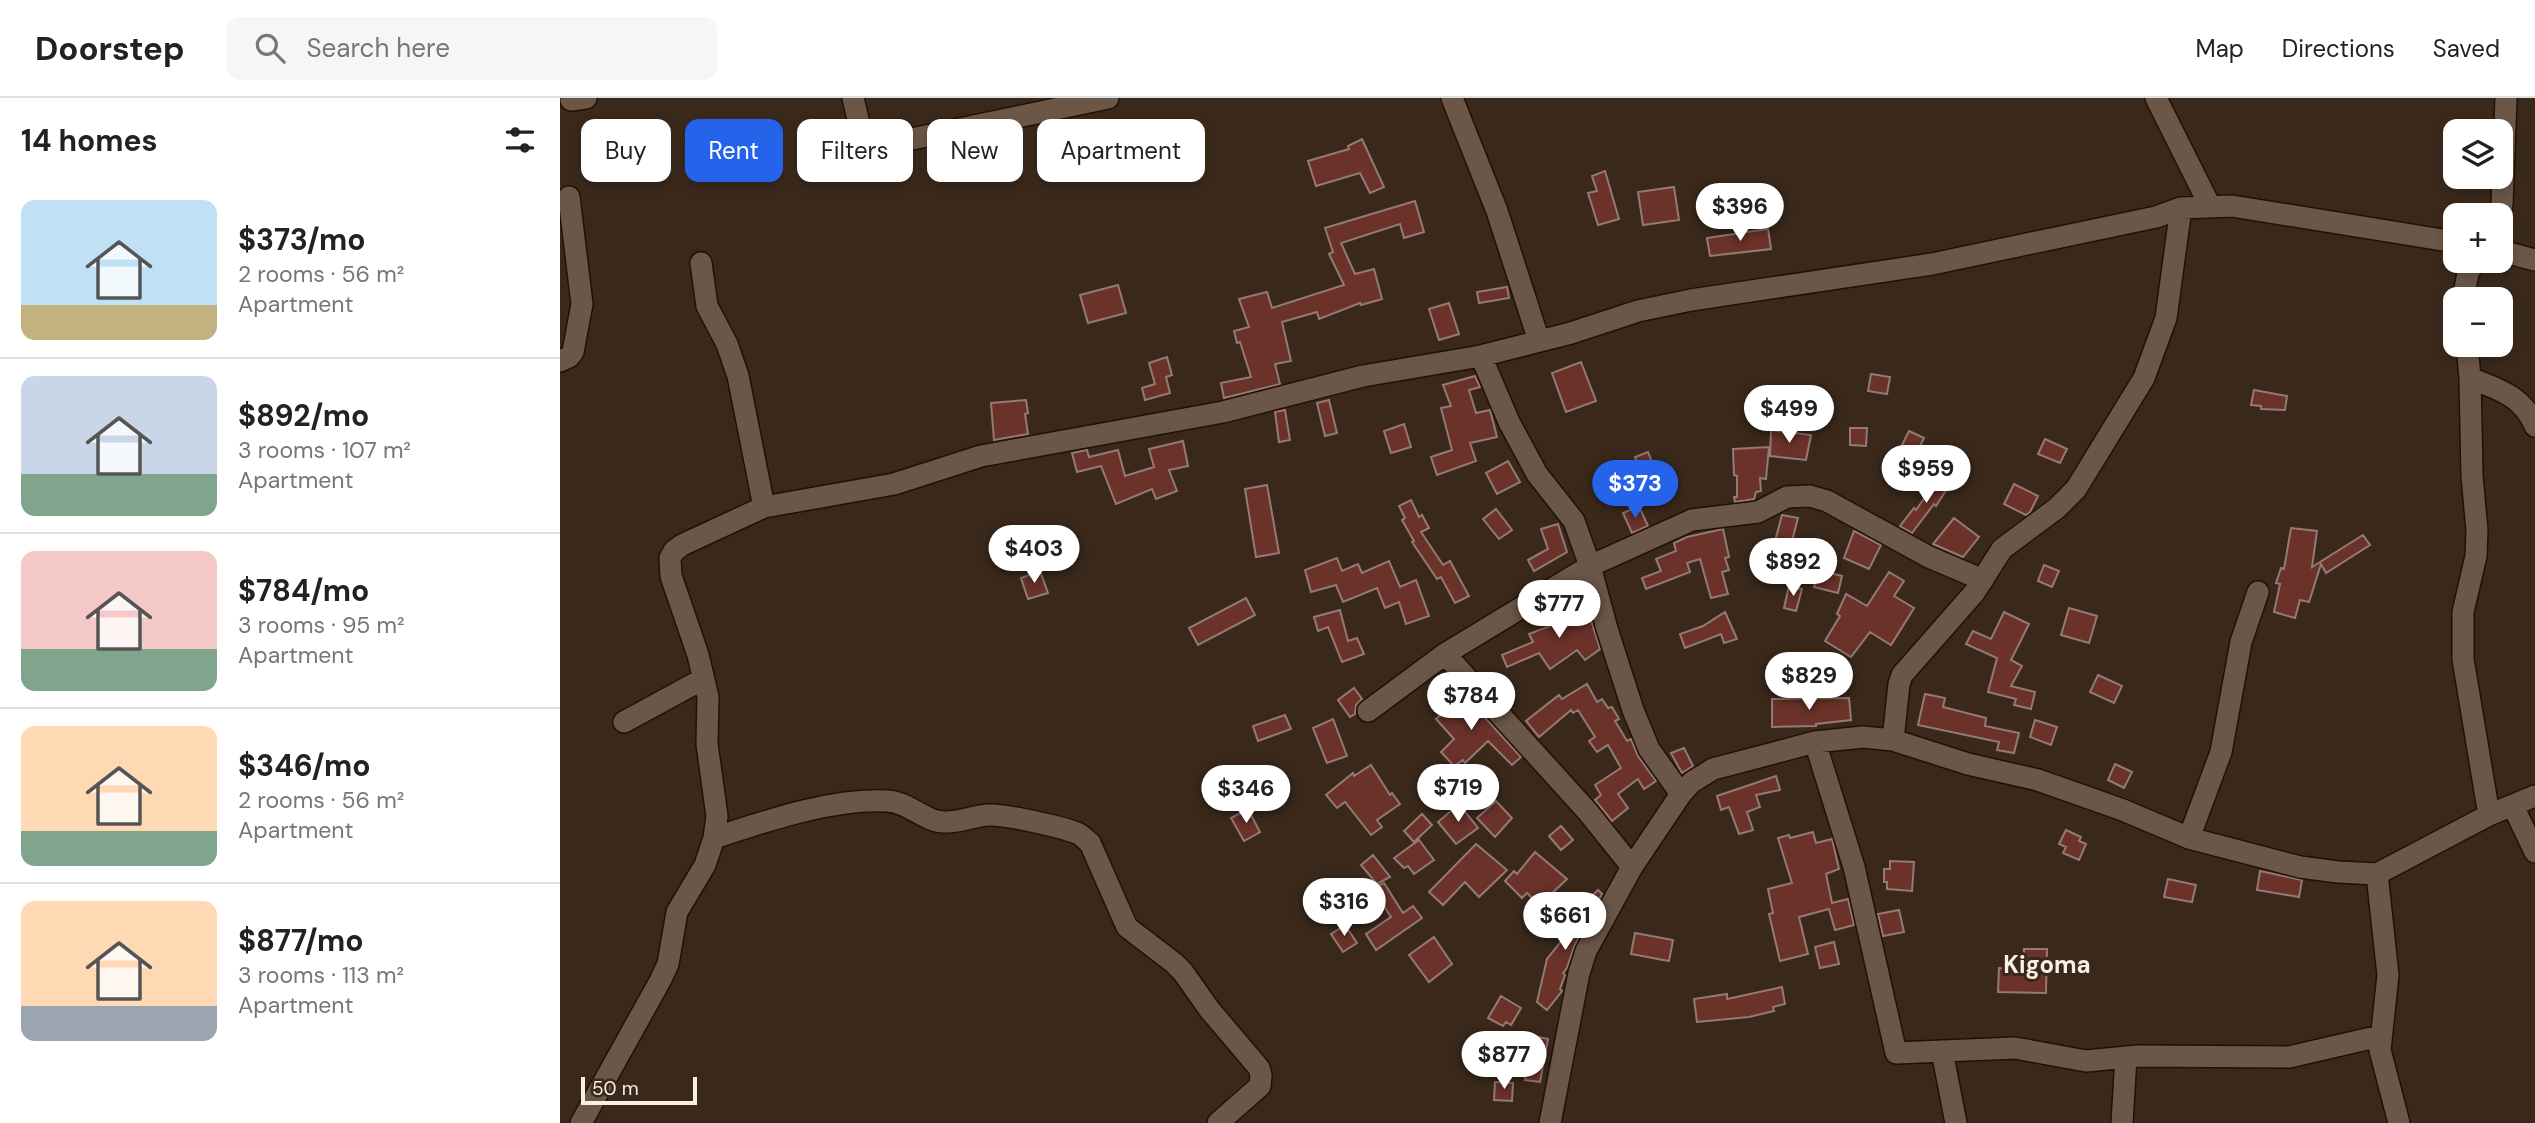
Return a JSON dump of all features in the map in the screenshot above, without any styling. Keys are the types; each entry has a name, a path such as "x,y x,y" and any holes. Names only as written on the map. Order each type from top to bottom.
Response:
{"street":[{"path":"853,98 862,136 873,145 1108,98"},
{"path":"1452,98 1497,211 1539,341"},
{"path":"2156,98 2210,206"},
{"path":"2502,203 2506,98"},
{"path":"560,361 573,352 582,304 569,197"},
{"path":"581,1123 668,964 677,912 705,865 715,838 717,816 707,744 708,697 698,654 671,576 670,558 682,545 764,507 894,484 981,456 1223,412 1363,376 1481,356 1638,311 1691,300 1931,264 2156,217 2181,208 2232,206 2443,240"},
{"path":"1893,740 1902,675 1974,593 2002,549 2057,508 2076,489 2144,378 2166,318 2181,208"},
{"path":"2513,254 2535,260"},
{"path":"701,263 707,306 727,344 738,376 764,507"},
{"path":"1481,356 1509,422 1537,474 1574,521 1633,710 1649,749 1681,794"},
{"path":"2468,357 2472,476 2477,530 2476,556 2463,612 2463,659 2489,815"},
{"path":"2470,378 2511,394 2524,405 2535,426"},
{"path":"1368,711 1445,654 1590,566 1692,520 1758,512 1787,497 1810,496 1827,501 1929,557 1983,580"},
{"path":"2189,838 2221,752 2241,642 2258,592"},
{"path":"1445,654 1588,812 1632,867"},
{"path":"624,722 704,679"},
{"path":"1550,1123 1578,973 1586,951 1632,867 1681,794 1692,782 1713,769 1815,742 1863,737 1893,740 1968,764 2038,780 2123,810 2189,838 2300,867 2377,874 2489,815 2535,796"},
{"path":"1815,742 1854,867 1894,1050 1899,1054 2015,1048 2086,1061 2126,1057 2289,1057 2380,1036"},
{"path":"715,838 794,812 888,800 909,806 932,821 944,823 987,815 1005,816 1079,834 1090,843 1127,927 1183,972 1209,1009 1259,1068 1260,1086 1219,1123"},
{"path":"2513,806 2535,852"},
{"path":"2377,874 2388,975 2380,1051 2399,1123"},
{"path":"1942,1051 1955,1123"},
{"path":"2122,1123 2126,1057"}],"building":[{"path":"1362,139 1384,187 1370,193 1360,173 1316,186 1308,161 1349,149 1348,146"},
{"path":"1605,171 1619,219 1598,225 1588,193 1597,191 1592,176"},
{"path":"1674,187 1679,220 1643,225 1638,192"},
{"path":"1415,201 1424,232 1404,238 1400,224 1341,243 1355,274 1374,269 1382,299 1361,305 1360,303 1319,319 1317,312 1282,322 1291,361 1275,364 1280,384 1224,398 1221,383 1251,377 1234,331 1249,327 1239,299 1267,292 1272,308 1344,285 1329,254 1333,252 1325,228"},
{"path":"1768,229 1771,249 1710,256 1707,238"},
{"path":"1118,285 1126,313 1088,323 1080,295"},
{"path":"1507,287 1509,298 1479,303 1477,292"},
{"path":"1449,303 1459,334 1439,340 1429,309"},
{"path":"1167,357 1172,375 1166,377 1170,393 1145,400 1142,388 1155,384 1149,363"},
{"path":"1581,362 1596,401 1566,412 1552,373"},
{"path":"1871,374 1890,377 1887,394 1868,391"},
{"path":"1475,376 1480,387 1469,390 1476,413 1490,410 1497,437 1470,443 1476,461 1437,475 1431,457 1452,450 1441,408 1451,406 1443,385"},
{"path":"2254,390 2287,396 2285,410 2261,409 2261,406 2251,405"},
{"path":"1026,400 1028,434 994,440 991,403"},
{"path":"1329,400 1337,433 1325,436 1317,403"},
{"path":"1285,410 1290,440 1279,442 1275,412"},
{"path":"1404,424 1411,447 1391,453 1384,431"},
{"path":"1850,428 1867,428 1866,446 1850,445"},
{"path":"1771,430 1811,435 1806,460 1770,456"},
{"path":"1909,431 1924,438 1915,456 1900,449"},
{"path":"2045,439 2067,449 2060,463 2038,454"},
{"path":"1183,441 1188,466 1169,470 1177,491 1156,499 1152,489 1116,504 1101,466 1077,472 1072,453 1087,450 1089,457 1118,450 1125,476 1154,467 1149,449"},
{"path":"1769,447 1766,479 1760,478 1761,491 1756,492 1754,499 1735,502 1737,476 1734,475 1733,449"},
{"path":"1648,452 1655,470 1641,475 1635,457"},
{"path":"1508,461 1520,482 1497,494 1486,473"},
{"path":"1939,477 1950,484 1936,506 1934,504 1912,533 1900,526 1914,508 1916,510"},
{"path":"2014,484 2038,496 2026,515 2004,504"},
{"path":"1267,485 1279,553 1256,557 1245,489"},
{"path":"1411,500 1419,517 1422,515 1429,528 1421,532 1443,565 1450,561 1469,596 1455,603 1441,577 1437,579 1412,542 1414,541 1402,520 1405,518 1399,506"},
{"path":"1639,506 1648,526 1632,533 1623,513"},
{"path":"1496,509 1512,530 1499,539 1483,519"},
{"path":"1782,515 1798,518 1791,545 1775,541"},
{"path":"1954,518 1979,537 1963,557 1933,544"},
{"path":"1558,524 1567,552 1534,571 1528,560 1548,549 1541,529"},
{"path":"2291,528 2317,531 2312,567 2363,535 2370,545 2326,573 2321,564 2309,602 2300,600 2295,618 2274,612 2280,584 2276,583 2281,568 2284,569"},
{"path":"1723,529 1729,557 1725,558 1729,570 1722,572 1728,594 1711,598 1700,559 1687,563 1690,572 1646,589 1642,578 1661,571 1656,559 1676,551 1674,543 1687,537"},
{"path":"1854,531 1881,545 1869,569 1844,558"},
{"path":"1780,549 1792,553 1784,581 1772,578"},
{"path":"1337,558 1342,571 1358,564 1362,573 1389,561 1400,587 1416,580 1429,616 1406,624 1399,602 1385,608 1377,588 1343,602 1336,585 1311,592 1305,570"},
{"path":"2044,565 2059,571 2052,587 2038,581"},
{"path":"1818,570 1842,576 1838,593 1814,587"},
{"path":"1040,571 1048,593 1028,599 1021,578"},
{"path":"1889,572 1904,581 1894,596 1914,608 1891,645 1870,632 1851,657 1825,641 1840,616 1837,614 1846,594 1867,606"},
{"path":"1789,586 1802,589 1796,611 1784,608"},
{"path":"1246,598 1255,615 1198,645 1189,628"},
{"path":"2069,608 2097,616 2089,643 2061,635"},
{"path":"1568,609 1570,615 1588,610 1600,649 1585,660 1577,650 1550,669 1539,653 1507,667 1502,655 1533,642 1529,634 1550,626 1547,617"},
{"path":"1340,610 1348,641 1357,638 1364,654 1342,662 1328,627 1318,631 1314,617"},
{"path":"1725,612 1737,639 1724,643 1721,634 1685,648 1680,634 1703,626"},
{"path":"2004,612 2029,624 2011,660 2022,666 2011,686 2035,692 2031,709 2014,705 2016,699 1988,692 1997,658 1966,644 1973,631 1991,639"},
{"path":"2098,675 2122,686 2114,703 2090,692"},
{"path":"1587,684 1597,702 1602,699 1608,708 1612,707 1619,719 1615,721 1627,741 1631,739 1638,756 1656,781 1644,789 1638,779 1618,794 1628,808 1612,821 1595,800 1601,795 1595,785 1621,768 1608,745 1597,752 1589,741 1595,737 1578,710 1573,713 1571,710 1539,737 1526,721 1559,695 1562,699"},
{"path":"1354,688 1362,699 1356,705 1355,714 1350,717 1338,700"},
{"path":"1459,689 1521,757 1512,765 1488,741 1465,763 1463,760 1454,766 1441,752 1454,739 1436,719 1452,704 1447,699"},
{"path":"1925,694 1945,698 1943,707 1986,718 1985,726 2019,733 2014,753 1997,750 1999,742 1918,725"},
{"path":"1849,698 1851,720 1816,726 1772,727 1772,699"},
{"path":"1285,715 1291,729 1258,741 1253,726"},
{"path":"1333,719 1347,756 1327,763 1313,728"},
{"path":"2035,720 2057,727 2051,745 2030,737"},
{"path":"1684,748 1693,766 1682,773 1671,753"},
{"path":"2115,764 2132,772 2124,788 2108,780"},
{"path":"1371,765 1390,795 1392,793 1400,804 1377,820 1382,827 1371,835 1345,802 1337,808 1326,795 1353,773 1354,776"},
{"path":"1776,776 1780,790 1756,795 1760,807 1747,812 1753,830 1739,834 1729,807 1721,810 1717,796"},
{"path":"1496,801 1512,818 1495,837 1477,818"},
{"path":"1459,804 1478,828 1456,844 1438,822"},
{"path":"1248,809 1260,832 1244,841 1231,818"},
{"path":"1422,814 1432,825 1414,842 1404,831"},
{"path":"1561,826 1573,840 1561,850 1549,836"},
{"path":"2066,830 2081,837 2079,841 2086,844 2079,860 2063,853 2066,847 2059,844"},
{"path":"1813,832 1816,843 1832,839 1839,869 1826,874 1832,903 1848,899 1854,925 1835,930 1829,909 1799,917 1808,954 1780,961 1769,914 1773,913 1768,889 1792,883 1778,838"},
{"path":"1419,840 1434,860 1414,874 1408,866 1404,868 1394,858"},
{"path":"1476,844 1507,870 1479,897 1465,882 1443,905 1429,892"},
{"path":"1535,852 1567,879 1547,898 1559,919 1555,921 1527,893 1522,898 1505,881 1514,871 1517,874"},
{"path":"1373,855 1390,877 1377,884 1361,865"},
{"path":"1890,861 1914,862 1912,891 1887,889 1884,869 1890,869"},
{"path":"2260,871 2302,880 2299,897 2257,890"},
{"path":"2168,879 2196,885 2192,902 2164,897"},
{"path":"1384,883 1403,913 1413,906 1422,918 1376,950 1366,934 1391,917 1373,889"},
{"path":"1598,890 1602,894 1563,973 1565,975 1560,989 1562,991 1547,1010 1537,1002 1547,959 1563,939 1558,935 1587,896 1590,898"},
{"path":"1899,910 1904,932 1883,936 1878,914"},
{"path":"1345,925 1357,943 1343,952 1331,934"},
{"path":"1635,933 1673,940 1669,961 1631,954"},
{"path":"1434,937 1452,964 1429,982 1409,955"},
{"path":"1834,942 1839,964 1820,968 1815,947"},
{"path":"2024,949 2047,949 2046,993 1998,992 1999,968 2024,969"},
{"path":"1782,987 1785,1004 1773,1007 1774,1011 1749,1017 1697,1022 1694,999 1727,994 1727,999"},
{"path":"1501,996 1521,1008 1511,1025 1506,1022 1503,1026 1488,1018"},
{"path":"1529,1035 1548,1039 1540,1082 1525,1080 1530,1051 1526,1050"},
{"path":"1495,1082 1513,1083 1512,1101 1494,1100"}],"district":[{"name":"Kigoma","path":"2047,965"}]}
